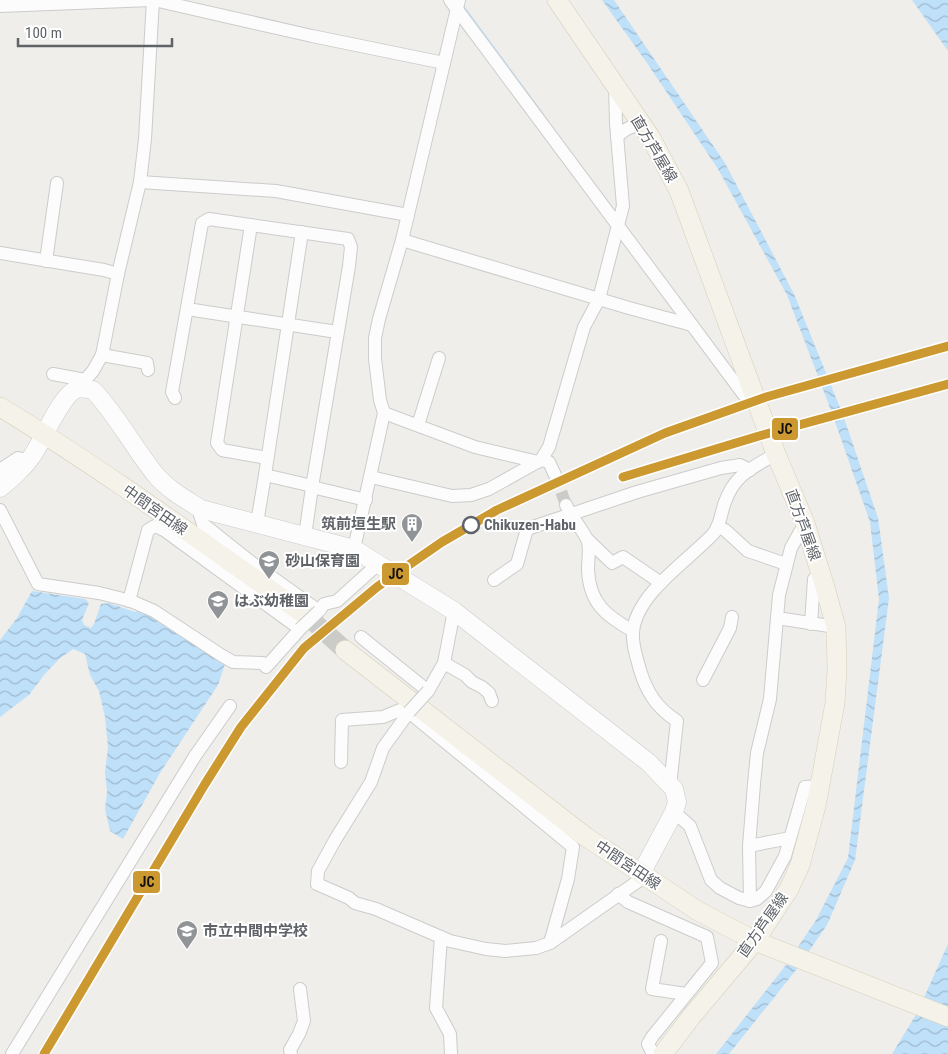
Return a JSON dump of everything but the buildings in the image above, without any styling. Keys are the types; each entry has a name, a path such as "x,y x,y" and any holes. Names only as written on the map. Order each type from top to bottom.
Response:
{"main road":[{"name":"直方芦屋線","path":"557,0 651,138 679,191 776,454 805,523 836,627 837,669 835,703 816,806 800,865 761,943 691,1017 664,1054"},
{"name":"中間宮田線","path":"0,407 44,434 309,619"},
{"name":"中間宮田線","path":"345,650 586,837 698,911 761,943 948,1017"}],"street":[{"path":"0,488 18,473 28,461 70,394 84,384 102,355 118,274 140,182 145,139 152,0"},
{"path":"0,6 152,0 444,63"},
{"path":"354,549 384,413 378,384 375,338 408,215 444,63 455,3"},
{"path":"455,3 744,395 755,397"},
{"path":"371,477 452,496 471,495 489,489 540,461 549,447 584,327 599,299 622,206 615,86"},
{"path":"617,137 624,130 634,125 642,126"},
{"path":"140,182 276,191 408,215"},
{"path":"46,261 57,183"},
{"path":"175,398 172,392 202,223 209,218 348,239 351,247 305,536"},
{"path":"251,225 217,443 222,450 267,458"},
{"path":"257,523 302,232"},
{"path":"402,240 692,325"},
{"path":"0,253 118,274"},
{"path":"187,309 337,332"},
{"path":"102,355 147,363 148,370"},
{"path":"418,425 439,358"},
{"path":"53,374 84,384 93,390 155,475 180,496 201,508 354,549 454,611 648,762 668,780 674,788 677,802 674,812 646,866 644,876 550,943 536,948 486,949 450,941 376,909 355,903 349,898 317,884 318,872 335,840 371,782 383,748 409,712 428,691 444,663 454,611"},
{"path":"384,413 475,447 549,462 555,475"},
{"path":"668,780 671,777 678,721 668,715 658,705 647,690 633,647 633,631 646,601 661,583 715,532 725,501 733,485 742,474 776,454"},
{"path":"0,470 18,458 28,461"},
{"path":"494,580 517,564 527,530 568,510 721,468 740,465 750,470"},
{"path":"265,475 308,484 312,487 366,500"},
{"path":"201,508 200,515 203,524 252,564 309,619"},
{"path":"0,510 38,584 98,593 129,600 154,611 233,662 263,663 266,667 324,604 337,601 377,564"},
{"path":"568,510 588,540 612,563 623,558 661,583"},
{"path":"750,900 749,846 756,753 770,699 779,595 790,548 805,523"},
{"path":"129,600 148,530 155,526 309,619"},
{"path":"717,527 725,530 748,551 786,564"},
{"path":"588,540 589,580 595,599 611,619 633,631"},
{"path":"811,624 814,579"},
{"path":"703,680 730,628 732,617"},
{"path":"777,618 836,627"},
{"path":"361,637 428,691"},
{"path":"444,663 466,675 472,682 482,686 489,693 492,701"},
{"path":"12,1054 195,756 230,706"},
{"path":"341,762 342,720 382,717 400,710 409,712 573,847 568,879 550,943"},
{"path":"674,812 690,826 711,880 720,888 739,898 757,899 766,891 785,856 805,787 820,786"},
{"path":"749,846 790,838"},
{"path":"618,894 628,902 707,937 712,963 652,1037 648,1044 653,1054"},
{"path":"441,937 436,1008 450,1034 451,1054"},
{"path":"661,942 652,989 686,994"},
{"path":"291,1054 290,1050 304,1021 300,989"}],"water":[{"path":"602,0 614,0 725,163 794,294 843,415 878,518 889,598 855,860 827,925 796,970 729,1054 716,1054 786,965 816,920 848,858 879,599 870,522 832,413 787,295 718,169"},
{"path":"912,0 948,0 948,51"},
{"path":"32,591 85,599 89,603 82,620 84,625 91,628 101,604 109,603 135,612 140,610 152,613 225,664 218,685 160,773 123,839 110,831 105,809 107,791 105,772 108,747 105,717 99,691 90,675 85,654 73,649 59,659 29,695 0,717 0,640 17,618"},
{"path":"948,944 948,1054 892,1054 917,1013"}],"waterway":[{"path":"461,4 542,114"}],"tunnel":[{"path":"555,475 566,505"},
{"path":"307,616 345,650"}],"transit line":[{"name":"JC","path":"44,1054 241,727 304,648 377,587 442,542 497,510 665,433 766,397 948,346"},
{"name":"JC","path":"623,477 759,436 948,384"}],"place":[{"name":"Chikuzen-Habu","path":"471,525"},
{"name":"筑前垣生駅","path":"412,543"},
{"name":"砂山保育園","path":"269,580"},
{"name":"はぶ幼稚園","path":"218,620"},
{"name":"市立中間中学校","path":"187,950"}]}
